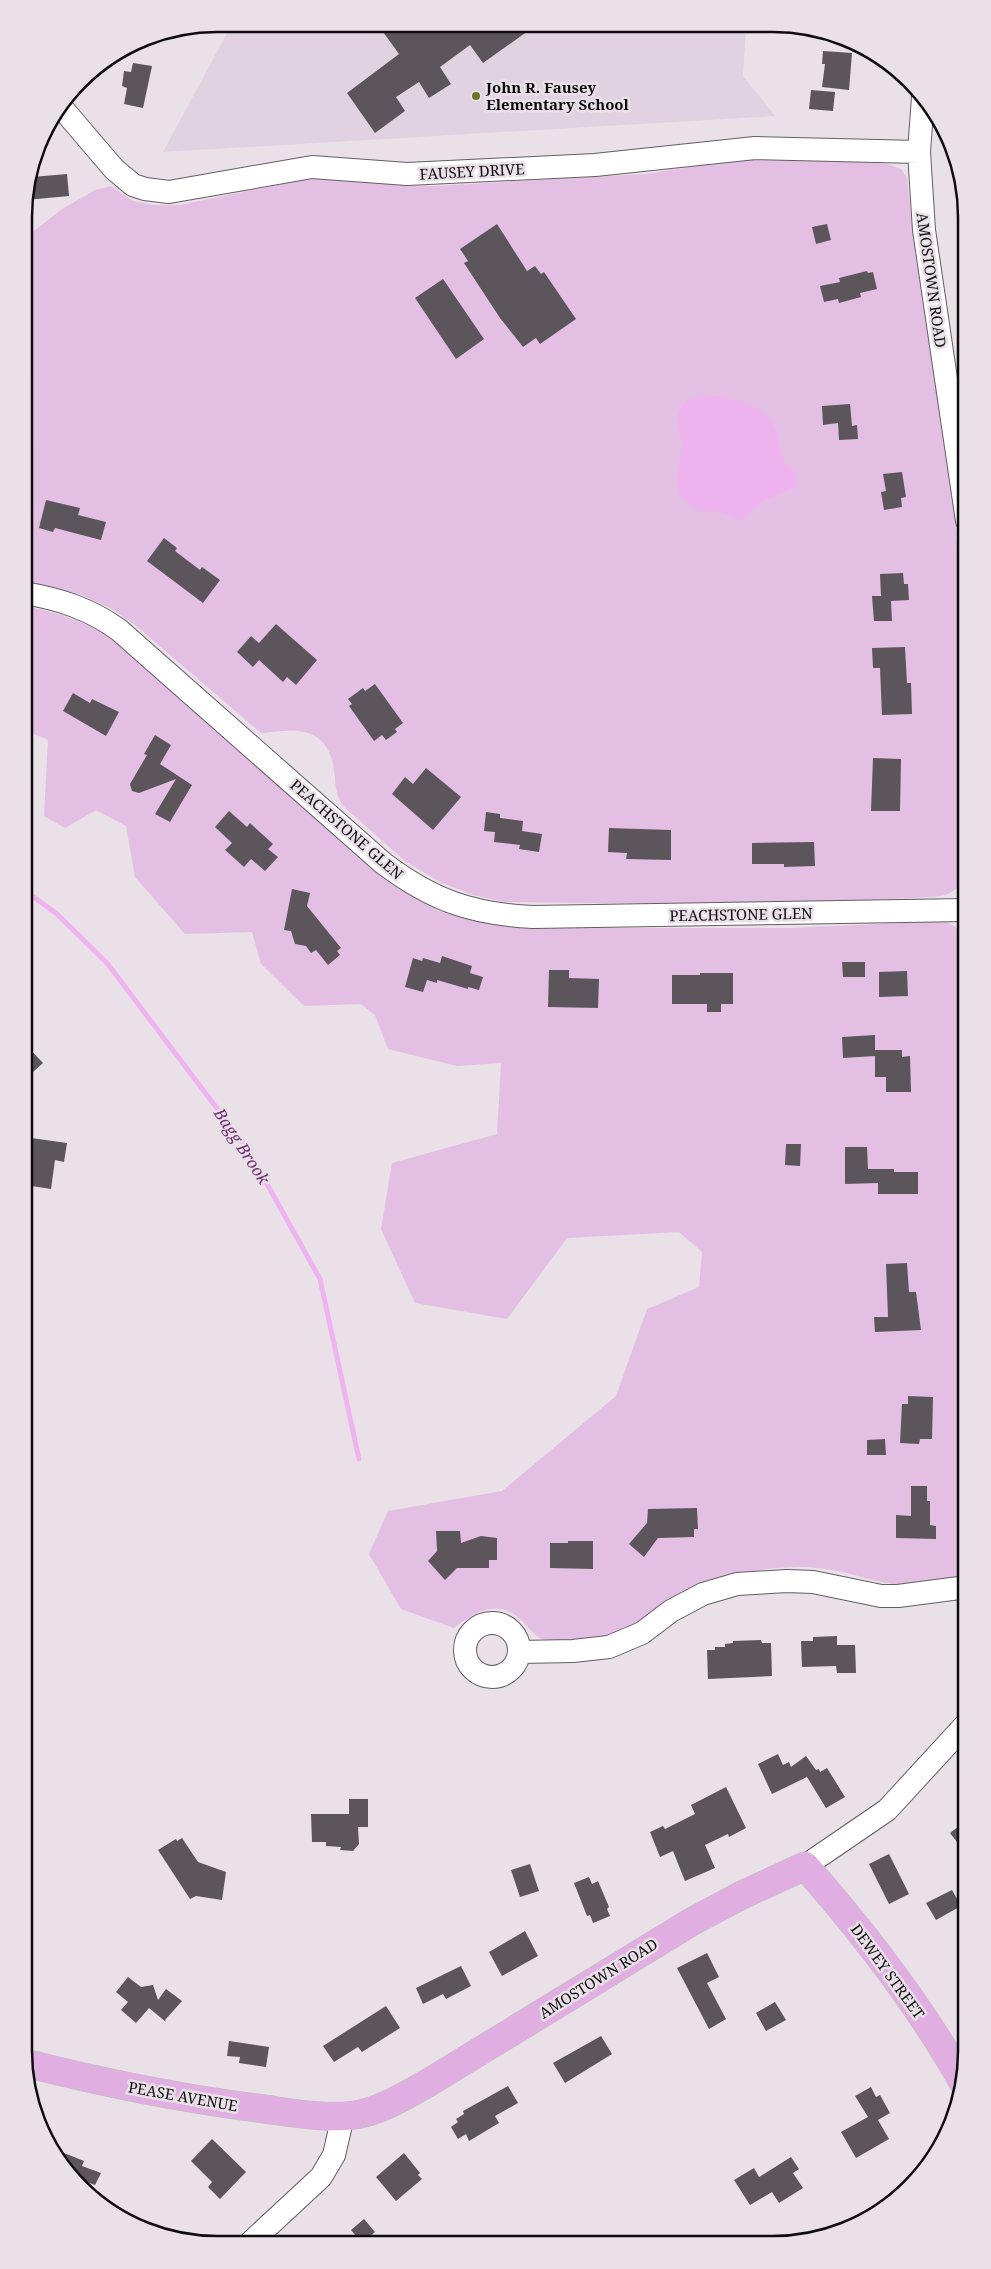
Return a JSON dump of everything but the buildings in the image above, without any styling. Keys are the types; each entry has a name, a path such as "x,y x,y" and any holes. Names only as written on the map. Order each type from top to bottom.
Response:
{"main road":[{"name":"DEWEY STREET","path":"805,1866 848,1916 885,1964 922,2016 957,2073"},
{"name":"AMOSTOWN ROAD","path":"343,2116 372,2110 428,2083 693,1921 742,1895 805,1866"},
{"name":"PEASE AVENUE","path":"33,2066 109,2083 196,2099 307,2114 343,2116"}],"street":[{"name":"AMOSTOWN ROAD","path":"923,109 919,152 924,230 958,460"},
{"name":"FAUSEY DRIVE","path":"66,112 114,169 128,181 145,189 169,192 312,167 407,174 595,165 755,148 919,152"},
{"name":"PEACHSTONE GLEN","path":"32,594 49,597 88,610 119,630 383,863 421,890 464,907 494,914 533,917 958,910"},
{"path":"519,1652 573,1651 609,1647 642,1633 671,1611 697,1597 737,1584 788,1581 813,1582 881,1596 898,1596 958,1588"},
{"name":"AMOSTOWN ROAD","path":"805,1866 887,1810 958,1733"},
{"path":"257,2236 321,2177 334,2155 343,2116"}],"shaded area":[{"name":"John R. Fausey Elementary School","path":"228,32 746,32 743,76 775,116 163,152"},
{"path":"762,156 887,164 901,169 907,178 914,244 955,510 958,568 958,886 949,893 934,897 803,903 682,904 505,902 473,895 440,882 405,861 342,805 338,795 329,751 314,736 305,732 295,731 261,733 135,625 112,609 82,595 32,583 32,233 62,209 95,190 111,186 133,201 153,205 180,205 310,178 340,178 405,186 436,186 645,174"},
{"path":"718,396 754,407 768,417 778,434 782,457 795,473 797,481 796,487 761,502 745,518 737,519 718,511 703,511 694,508 679,493 676,481 683,444 677,424 678,412 686,401 699,397"},
{"path":"32,608 68,617 109,637 402,890 441,912 492,925 525,928 791,928 944,921 956,927 958,932 958,1578 903,1585 835,1571 803,1567 746,1572 720,1577 691,1587 630,1626 606,1637 574,1641 543,1640 518,1617 501,1609 485,1610 477,1613 454,1628 401,1609 369,1554 388,1511 502,1491 616,1396 647,1309 699,1287 702,1252 679,1232 567,1238 507,1319 415,1303 381,1229 392,1163 497,1134 501,1063 457,1066 388,1049 375,1015 361,1004 304,1006 261,964 252,932 185,934 135,877 126,826 96,810 65,828 44,816 48,740 32,733"}],"waterway":[{"name":"Bagg Brook","path":"32,896 57,914 107,963 247,1148 320,1279 359,1459"}],"place":[{"name":"John R. Fausey Elementary School","path":"476,96"}]}
